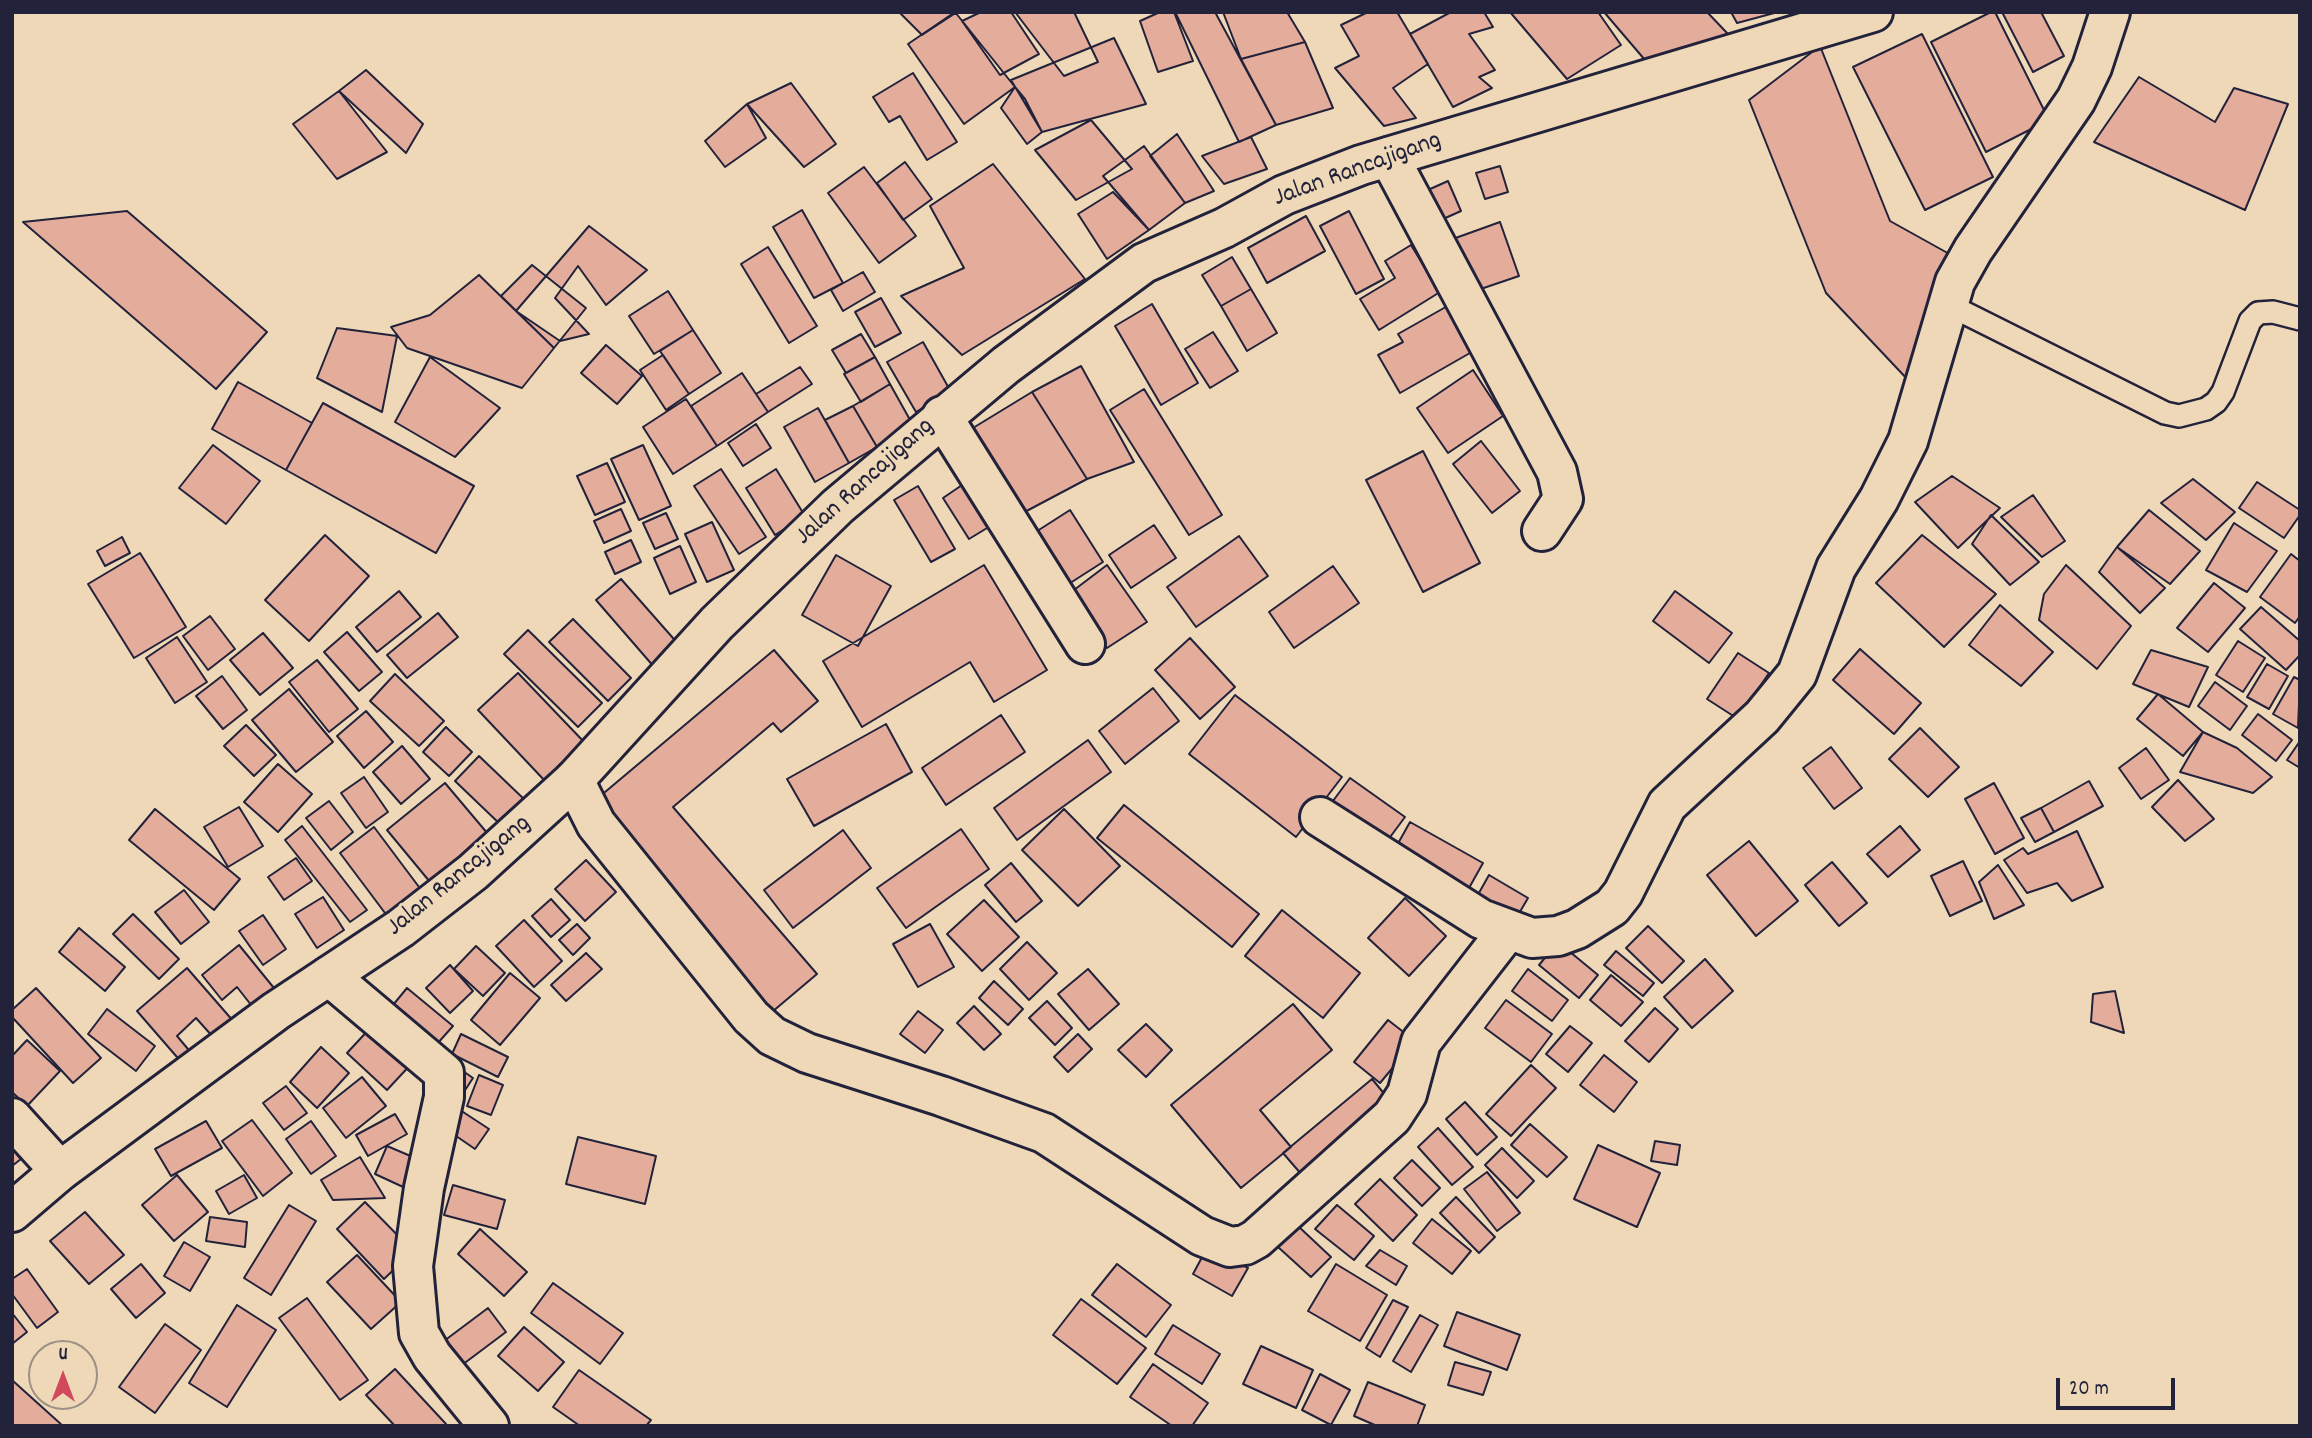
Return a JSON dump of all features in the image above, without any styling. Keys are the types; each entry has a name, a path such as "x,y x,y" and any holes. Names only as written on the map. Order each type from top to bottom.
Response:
{"street":[{"name":"Jalan Rancajigang","path":"12,1212 60,1171 276,1011 401,928 473,872 574,780 774,566 942,416 1144,263 1224,228 1284,195 1389,157 1873,12"},
{"path":"1320,817 1481,919 1532,938 1558,936 1577,929 1612,907 1623,893 1667,805 1762,717 1797,674 1836,568 1879,499 1908,441 1955,282 1973,250 2076,100 2092,67 2110,12"},
{"path":"1389,157 1557,472 1563,499 1542,531"},
{"path":"942,416 1085,645"},
{"path":"574,780 596,824 751,1017 772,1035 807,1053 941,1096 1044,1133 1202,1236 1230,1247 1245,1245 1256,1239 1392,1117 1407,1094 1420,1042 1508,930"},
{"path":"329,976 444,1073 444,1097 425,1188 413,1266 419,1333 432,1356 489,1426"},
{"path":"12,1118 60,1171"}],"lane":[{"path":"1949,305 2165,413 2179,416 2206,409 2216,402 2223,392 2255,316 2267,311 2300,319"}],"building":[{"path":"899,12 957,12 922,35"},
{"path":"955,12 1015,87 964,124 908,44"},
{"path":"981,12 1011,12 1039,54 1000,75 962,21"},
{"path":"1015,12 1074,12 1098,62 1064,76"},
{"path":"1160,12 1174,12 1193,61 1158,72 1140,21"},
{"path":"1175,12 1215,12 1276,125 1239,142"},
{"path":"1223,12 1287,12 1305,42 1241,59"},
{"path":"1368,12 1397,12 1428,64 1393,88 1416,118 1384,126 1335,68 1359,56 1341,25"},
{"path":"1451,12 1484,12 1493,27 1469,34 1495,70 1479,77 1492,88 1453,107 1410,34"},
{"path":"1510,12 1598,12 1621,45 1567,79"},
{"path":"1604,12 1707,12 1728,34 1645,60"},
{"path":"1731,12 1778,12 1737,23"},
{"path":"1995,12 2049,120 1986,152 1931,42"},
{"path":"2002,12 2041,12 2064,56 2033,72"},
{"path":"1922,34 1993,177 1925,210 1853,67"},
{"path":"1114,38 1146,104 1042,132 1011,80"},
{"path":"1305,42 1333,108 1276,125 1241,59"},
{"path":"1820,46 1890,221 1953,256 1909,381 1826,293 1749,100"},
{"path":"366,70 423,124 406,153 339,91"},
{"path":"913,73 957,142 927,160 900,116 889,122 873,97"},
{"path":"2139,77 2215,122 2234,88 2288,104 2245,210 2094,142"},
{"path":"791,83 836,144 804,167 747,104"},
{"path":"1015,87 1025,99 1042,132 1027,144 1001,108"},
{"path":"339,91 387,152 337,179 293,124"},
{"path":"747,104 766,138 725,167 705,141"},
{"path":"1091,120 1132,169 1076,200 1035,150"},
{"path":"1177,134 1214,191 1185,203 1150,156"},
{"path":"1251,137 1267,169 1224,184 1202,156"},
{"path":"1144,146 1185,203 1149,230 1103,176"},
{"path":"905,162 932,199 903,220 877,183"},
{"path":"993,164 1085,279 962,355 901,296 964,268 930,206"},
{"path":"1500,166 1508,192 1485,199 1476,173"},
{"path":"864,167 916,236 879,263 828,193"},
{"path":"1448,181 1461,211 1432,224 1419,194"},
{"path":"1113,192 1149,230 1107,259 1078,214"},
{"path":"802,210 843,283 814,298 773,227"},
{"path":"127,211 267,332 216,389 23,222"},
{"path":"1349,211 1384,279 1356,294 1320,226"},
{"path":"1306,216 1325,251 1267,283 1248,248"},
{"path":"1500,222 1519,276 1469,293 1450,240"},
{"path":"589,226 647,270 606,305 578,266 555,298 589,334 560,341 516,311"},
{"path":"1411,245 1440,292 1379,330 1360,299 1395,278 1385,261"},
{"path":"768,247 817,326 789,343 741,264"},
{"path":"1232,257 1251,289 1221,306 1202,275"},
{"path":"532,265 586,308 554,348 501,296"},
{"path":"863,272 875,292 843,311 831,290"},
{"path":"479,275 554,348 522,388 407,348 391,327 430,315"},
{"path":"1251,289 1277,333 1247,351 1221,306"},
{"path":"668,291 693,330 654,354 629,316"},
{"path":"881,298 901,333 875,347 855,312"},
{"path":"1152,304 1198,383 1161,405 1115,326"},
{"path":"1451,304 1477,349 1400,393 1378,355 1403,342 1398,334"},
{"path":"337,328 397,336 382,412 317,378"},
{"path":"693,330 721,373 689,394 660,351"},
{"path":"1213,332 1238,371 1210,388 1185,349"},
{"path":"861,334 875,357 846,373 832,350"},
{"path":"923,342 951,392 916,412 887,362"},
{"path":"606,345 642,376 617,404 581,373"},
{"path":"663,355 689,394 666,410 640,370"},
{"path":"430,357 500,408 455,457 395,422"},
{"path":"875,357 890,384 861,402 844,374"},
{"path":"1081,366 1134,462 1087,479 1032,392"},
{"path":"800,367 812,384 768,412 756,394"},
{"path":"1473,370 1503,416 1448,453 1417,408"},
{"path":"742,373 768,412 717,446 691,406"},
{"path":"238,382 312,423 286,470 212,429"},
{"path":"890,384 914,427 877,447 853,406"},
{"path":"1144,389 1222,515 1189,535 1110,410"},
{"path":"1032,392 1087,479 1019,515 968,431"},
{"path":"686,399 717,446 673,474 643,427"},
{"path":"323,403 474,486 436,553 286,470"},
{"path":"853,406 877,447 849,463 825,420"},
{"path":"818,408 849,463 815,482 784,427"},
{"path":"756,424 771,448 743,466 728,443"},
{"path":"1481,441 1520,491 1492,513 1453,464"},
{"path":"213,445 260,481 226,524 179,488"},
{"path":"643,445 671,506 639,520 611,459"},
{"path":"1423,451 1480,563 1423,592 1366,480"},
{"path":"607,463 625,502 595,515 577,476"},
{"path":"721,469 766,537 739,554 694,486"},
{"path":"776,469 805,516 775,535 746,488"},
{"path":"1952,476 2000,508 1958,548 1915,502"},
{"path":"2193,479 2235,512 2206,540 2161,503"},
{"path":"2257,482 2300,510 2300,515 2284,538 2239,508"},
{"path":"965,483 992,525 969,539 943,498"},
{"path":"918,486 955,549 931,562 894,500"},
{"path":"2033,495 2065,541 2042,557 2001,517"},
{"path":"621,509 631,531 604,543 594,521"},
{"path":"1070,510 1103,562 1064,587 1031,535"},
{"path":"2149,510 2200,551 2170,584 2117,547"},
{"path":"666,513 678,539 655,549 643,523"},
{"path":"1991,515 2039,562 2010,585 1972,544"},
{"path":"712,522 734,570 707,582 685,534"},
{"path":"2234,523 2277,551 2247,592 2206,570"},
{"path":"1154,525 1176,558 1131,588 1109,555"},
{"path":"325,535 369,576 309,641 265,600"},
{"path":"1922,535 1996,594 1944,647 1876,583"},
{"path":"1239,536 1268,576 1196,627 1167,587"},
{"path":"122,537 130,553 105,566 97,551"},
{"path":"631,540 641,562 615,574 605,552"},
{"path":"680,546 696,582 670,594 654,558"},
{"path":"2117,547 2165,588 2140,613 2099,572"},
{"path":"140,553 186,627 134,658 88,584"},
{"path":"2291,554 2300,561 2300,616 2295,623 2260,597"},
{"path":"836,555 891,586 858,646 802,615"},
{"path":"984,565 1047,670 994,702 970,662 862,727 823,661"},
{"path":"1107,565 1147,622 1107,648 1070,593"},
{"path":"2066,565 2131,626 2097,669 2039,620 2044,594"},
{"path":"1333,566 1359,603 1294,648 1269,612"},
{"path":"621,579 680,646 655,668 596,600"},
{"path":"2214,583 2245,608 2208,652 2177,628"},
{"path":"399,591 421,617 377,652 356,627"},
{"path":"1675,591 1732,633 1709,663 1653,621"},
{"path":"2000,605 2053,652 2021,686 1969,645"},
{"path":"2261,607 2300,641 2300,655 2286,670 2240,629"},
{"path":"438,613 458,637 407,678 387,655"},
{"path":"210,616 235,649 208,670 183,636"},
{"path":"573,619 631,678 608,701 549,642"},
{"path":"528,630 602,703 578,727 504,654"},
{"path":"347,632 382,672 359,691 324,652"},
{"path":"263,633 293,668 260,695 230,660"},
{"path":"177,637 207,682 175,703 146,658"},
{"path":"1190,638 1235,687 1200,719 1155,670"},
{"path":"2238,641 2265,658 2243,692 2216,675"},
{"path":"1860,649 1921,703 1894,734 1833,680"},
{"path":"774,650 818,701 781,732 773,723 673,807 817,974 772,1012 592,803"},
{"path":"2151,650 2208,667 2189,707 2133,684"},
{"path":"1738,653 1769,673 1738,719 1707,699"},
{"path":"317,660 358,709 329,732 289,682"},
{"path":"2267,664 2288,676 2269,709 2247,697"},
{"path":"518,673 586,744 545,781 478,710"},
{"path":"395,674 444,721 419,746 370,701"},
{"path":"222,676 247,710 223,729 196,696"},
{"path":"2294,677 2300,680 2298,728 2273,714"},
{"path":"2215,682 2247,706 2230,730 2198,706"},
{"path":"1153,688 1179,721 1125,764 1099,731"},
{"path":"289,689 333,742 296,772 252,720"},
{"path":"2158,694 2203,732 2183,756 2137,719"},
{"path":"1235,695 1342,777 1296,837 1189,754"},
{"path":"366,711 393,742 364,768 337,736"},
{"path":"2258,714 2292,740 2276,761 2242,735"},
{"path":"1001,715 1025,752 946,805 922,768"},
{"path":"886,724 912,772 814,826 787,779"},
{"path":"246,725 276,755 254,776 224,746"},
{"path":"446,727 472,752 449,776 423,752"},
{"path":"1920,728 1959,767 1928,797 1889,759"},
{"path":"2203,732 2237,748 2272,777 2253,793 2180,772"},
{"path":"1088,740 1111,772 1017,840 994,808"},
{"path":"2300,741 2300,768 2287,760"},
{"path":"402,746 430,779 401,804 373,772"},
{"path":"1831,747 1862,788 1834,809 1803,768"},
{"path":"2146,748 2169,780 2141,799 2119,768"},
{"path":"479,756 526,801 502,826 455,781"},
{"path":"278,764 312,794 278,832 244,802"},
{"path":"364,777 388,812 366,828 341,793"},
{"path":"1350,778 1405,817 1382,848 1327,809"},
{"path":"2178,780 2214,819 2185,841 2152,807"},
{"path":"2089,781 2103,806 2054,832 2041,808"},
{"path":"445,783 488,834 430,882 387,830"},
{"path":"1994,783 2024,838 1995,854 1965,799"},
{"path":"329,801 353,832 331,850 306,818"},
{"path":"1124,805 1259,914 1232,947 1097,838"},
{"path":"239,807 263,846 228,867 204,827"},
{"path":"2041,808 2054,832 2035,842 2021,818"},
{"path":"155,809 240,879 214,910 129,840"},
{"path":"1064,809 1120,866 1078,906 1022,850"},
{"path":"1410,822 1483,863 1464,897 1391,856"},
{"path":"302,826 367,910 350,922 285,840"},
{"path":"1900,826 1920,850 1888,877 1867,854"},
{"path":"374,827 425,895 391,921 340,853"},
{"path":"961,829 989,869 906,928 877,888"},
{"path":"843,830 871,868 793,928 764,890"},
{"path":"2077,831 2103,887 2072,901 2057,883 2027,893 2004,860 2023,848 2028,854"},
{"path":"1749,841 1798,901 1756,936 1707,875"},
{"path":"296,858 312,881 284,900 268,877"},
{"path":"586,860 616,892 585,921 555,889"},
{"path":"1963,861 1982,901 1950,916 1931,876"},
{"path":"1832,862 1867,903 1839,926 1805,885"},
{"path":"1011,863 1042,901 1016,922 985,885"},
{"path":"1998,865 2024,905 1994,919 1979,882"},
{"path":"1489,875 1528,898 1514,922 1475,900"},
{"path":"184,890 209,922 181,944 155,912"},
{"path":"323,897 344,930 317,948 295,914"},
{"path":"1405,898 1446,936 1409,976 1368,938"},
{"path":"551,899 570,920 551,937 532,916"},
{"path":"984,900 1019,937 982,971 947,934"},
{"path":"1282,910 1360,973 1323,1018 1245,956"},
{"path":"133,914 179,959 159,979 113,934"},
{"path":"263,915 286,949 263,965 239,931"},
{"path":"524,920 562,961 534,987 496,946"},
{"path":"577,924 590,938 573,955 559,940"},
{"path":"930,924 954,967 918,987 893,944"},
{"path":"1648,926 1684,961 1662,983 1626,948"},
{"path":"79,928 125,967 105,991 59,952"},
{"path":"1027,942 1057,973 1029,1000 1000,969"},
{"path":"1558,942 1598,975 1579,998 1539,965"},
{"path":"239,945 278,993 255,1010 237,987 222,1000 202,975"},
{"path":"476,946 505,973 483,996 454,969"},
{"path":"1616,951 1654,983 1643,996 1604,965"},
{"path":"586,953 602,969 566,1001 551,985"},
{"path":"1705,959 1733,991 1692,1028 1664,997"},
{"path":"450,965 473,991 450,1013 426,988"},
{"path":"187,968 241,1030 222,1047 196,1018 177,1036 193,1055 183,1064 137,1011"},
{"path":"1088,969 1119,1004 1089,1030 1058,994"},
{"path":"1528,969 1568,1000 1552,1021 1512,991"},
{"path":"510,973 540,998 500,1045 471,1020"},
{"path":"1611,975 1643,1002 1621,1026 1590,1000"},
{"path":"994,981 1023,1009 1008,1025 979,998"},
{"path":"36,988 101,1058 73,1083 12,1017 12,1010"},
{"path":"407,988 453,1026 429,1053 384,1016"},
{"path":"2115,991 2124,1033 2091,1022 2093,994"},
{"path":"1506,1000 1552,1034 1531,1062 1485,1028"},
{"path":"1047,1001 1072,1028 1055,1045 1029,1018"},
{"path":"1293,1004 1332,1050 1260,1110 1291,1147 1241,1188 1171,1105"},
{"path":"974,1006 1001,1034 984,1050 957,1023"},
{"path":"1655,1008 1678,1029 1649,1062 1625,1041"},
{"path":"107,1009 155,1046 136,1071 88,1034"},
{"path":"918,1011 943,1030 925,1053 900,1034"},
{"path":"1388,1020 1415,1041 1380,1083 1354,1062"},
{"path":"374,1024 414,1061 387,1090 347,1053"},
{"path":"1146,1024 1172,1050 1146,1077 1118,1050"},
{"path":"1570,1026 1592,1043 1568,1072 1546,1054"},
{"path":"461,1034 508,1057 498,1077 452,1054"},
{"path":"1078,1034 1092,1049 1068,1072 1054,1057"},
{"path":"27,1040 60,1071 27,1106 12,1092 12,1056"},
{"path":"321,1047 349,1073 317,1108 290,1082"},
{"path":"1604,1055 1637,1082 1614,1112 1580,1085"},
{"path":"1531,1065 1556,1088 1511,1136 1486,1114"},
{"path":"460,1069 473,1078 458,1101"},
{"path":"479,1075 503,1085 491,1115 467,1106"},
{"path":"362,1077 386,1106 346,1138 323,1108"},
{"path":"1372,1079 1396,1108 1308,1182 1283,1153"},
{"path":"286,1086 307,1113 284,1130 263,1103"},
{"path":"1465,1102 1497,1137 1477,1155 1446,1119"},
{"path":"457,1108 489,1129 475,1149 443,1127"},
{"path":"395,1114 407,1134 368,1156 356,1135"},
{"path":"252,1120 292,1173 263,1196 222,1141"},
{"path":"206,1121 222,1148 171,1176 155,1149"},
{"path":"311,1121 336,1156 311,1174 286,1139"},
{"path":"1530,1124 1567,1157 1547,1177 1511,1145"},
{"path":"1438,1128 1473,1167 1452,1185 1418,1147"},
{"path":"578,1137 656,1156 645,1204 566,1184"},
{"path":"1655,1141 1680,1145 1677,1165 1651,1161"},
{"path":"1598,1145 1660,1173 1637,1227 1574,1199"},
{"path":"387,1146 427,1163 414,1192 375,1174"},
{"path":"12,1148 21,1159 12,1166"},
{"path":"1502,1148 1534,1181 1517,1198 1485,1165"},
{"path":"360,1157 385,1198 333,1200 321,1180"},
{"path":"1412,1160 1440,1188 1422,1206 1394,1178"},
{"path":"1487,1172 1520,1213 1497,1231 1464,1189"},
{"path":"177,1175 208,1212 174,1241 142,1205"},
{"path":"244,1175 257,1198 229,1214 216,1191"},
{"path":"1380,1179 1417,1215 1393,1241 1355,1204"},
{"path":"453,1185 505,1200 497,1229 444,1215"},
{"path":"1456,1197 1495,1237 1479,1253 1440,1213"},
{"path":"365,1202 413,1251 384,1279 337,1229"},
{"path":"289,1205 316,1221 271,1295 244,1278"},
{"path":"1337,1205 1374,1236 1354,1260 1315,1229"},
{"path":"85,1212 124,1255 89,1284 50,1241"},
{"path":"210,1217 247,1222 245,1247 206,1241"},
{"path":"1432,1219 1471,1251 1452,1274 1413,1243"},
{"path":"1298,1226 1331,1257 1311,1277 1278,1247"},
{"path":"480,1229 527,1272 504,1296 458,1254"},
{"path":"184,1242 210,1257 190,1291 164,1276"},
{"path":"1208,1246 1248,1268 1232,1296 1193,1274"},
{"path":"1380,1250 1407,1266 1396,1285 1366,1266"},
{"path":"357,1255 401,1302 371,1329 327,1282"},
{"path":"141,1264 165,1293 136,1318 111,1289"},
{"path":"1117,1264 1171,1305 1146,1337 1092,1295"},
{"path":"1336,1264 1387,1295 1360,1341 1308,1311"},
{"path":"27,1269 58,1312 37,1328 12,1294 12,1279"},
{"path":"553,1283 623,1333 600,1364 531,1313"},
{"path":"307,1298 368,1380 340,1400 279,1318"},
{"path":"1081,1299 1146,1348 1117,1384 1053,1335"},
{"path":"1393,1300 1408,1307 1380,1357 1366,1348"},
{"path":"237,1305 276,1330 227,1407 189,1383"},
{"path":"488,1308 506,1332 458,1368 440,1344"},
{"path":"1457,1312 1520,1335 1507,1370 1444,1346"},
{"path":"12,1313 27,1332 12,1344"},
{"path":"1420,1315 1438,1325 1411,1372 1393,1361"},
{"path":"165,1324 201,1350 155,1413 119,1387"},
{"path":"1173,1325 1220,1354 1202,1384 1155,1354"},
{"path":"524,1327 564,1362 538,1391 498,1356"},
{"path":"1261,1346 1313,1370 1296,1408 1243,1384"},
{"path":"1455,1362 1491,1372 1483,1395 1448,1385"},
{"path":"1153,1364 1208,1403 1192,1426 1172,1426 1130,1397"},
{"path":"395,1369 446,1424 444,1426 395,1426 366,1395"},
{"path":"579,1370 651,1420 646,1426 580,1426 553,1407"},
{"path":"1320,1374 1350,1390 1331,1425 1302,1410"},
{"path":"12,1380 28,1394 28,1410 45,1410 63,1426 12,1426"},
{"path":"1368,1382 1425,1405 1417,1426 1377,1426 1354,1416"}]}
